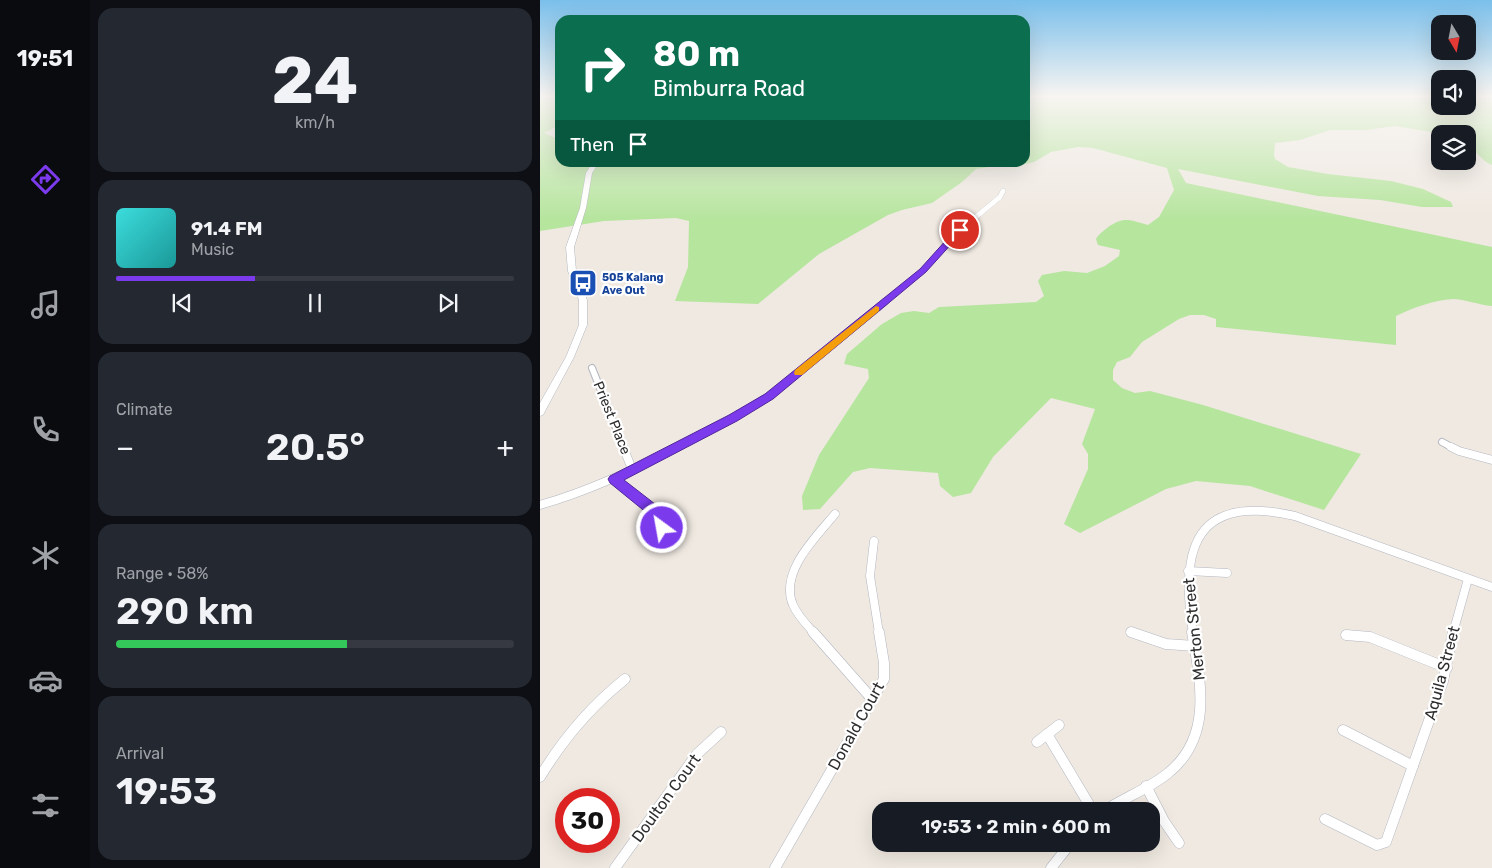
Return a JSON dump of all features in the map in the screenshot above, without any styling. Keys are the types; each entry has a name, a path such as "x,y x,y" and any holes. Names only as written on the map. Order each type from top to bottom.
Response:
{"street":[{"path":"540,412 570,357 583,325 583,300 572,272 570,247 582,214 589,173 593,167"},
{"path":"540,505 572,496 614,479 746,411 778,390 923,270 953,237 1000,197 1003,192"},
{"name":"Priest Place","path":"592,368 632,469"},
{"path":"1442,442 1460,451 1492,460"},
{"path":"614,479 659,515 662,528"},
{"name":"Merton Street","path":"1119,802 1164,777 1182,762 1197,736 1202,709 1188,571 1190,553 1194,544 1205,528 1220,517 1252,510 1268,510 1295,516 1492,587"},
{"path":"835,514 796,567 790,584 790,598 792,606 800,618 866,689 873,700"},
{"name":"Donald Court","path":"775,868 884,679 871,586 874,541"},
{"path":"1188,571 1227,573"},
{"name":"Aquila Street","path":"1324,819 1372,843 1382,844 1389,837 1447,668 1455,624 1468,579"},
{"path":"1131,632 1166,644 1195,646"},
{"path":"1346,635 1370,637 1447,668"},
{"path":"540,777 557,749 579,721 625,679"},
{"path":"1037,742 1059,725"},
{"path":"1344,730 1413,766"},
{"name":"Doulton Court","path":"615,868 698,754 713,738 722,732"},
{"path":"1048,734 1087,802"},
{"path":"1146,786 1164,821 1179,843"},
{"path":"1051,868 1064,852"}],"green space":[{"path":"540,138 555,138 555,167 988,167 976,169 962,182 932,203 888,215 819,254 758,304 675,301 688,267 689,221 676,218 604,221 540,231"},
{"path":"1030,138 1307,138 1275,143 1275,159 1288,167 1328,174 1391,181 1423,189 1451,202 1453,207 1422,207 1380,200 1318,196 1178,169 1186,183 1492,247 1492,306 1453,299 1409,310 1396,316 1396,345 1216,327 1216,319 1204,315 1190,315 1179,319 1142,342 1130,357 1117,362 1113,370 1113,380 1122,388 1135,393 1150,391 1203,405 1361,454 1324,510 1250,486 1196,481 1166,489 1080,533 1064,524 1088,469 1088,454 1082,444 1095,409 1051,398 993,457 971,493 953,497 940,486 938,473 870,468 853,472 820,509 803,510 802,496 819,455 869,378 868,369 844,364 847,354 882,324 901,313 914,311 929,313 939,307 1036,302 1044,296 1038,281 1042,275 1064,271 1087,273 1105,266 1119,256 1120,250 1098,245 1096,239 1099,234 1122,220 1148,225 1159,217 1174,190 1167,168 1093,148 1078,147 1051,152 1030,163"},
{"path":"1476,138 1492,138 1492,165 1476,152"}],"slow traffic":[{"path":"799,373 876,309"}],"place":[{"name":"505 Kalang Ave Out","path":"583,283"}],"route":[{"path":"662,528 659,515 614,479 746,411 778,390 923,270 960,230"}]}
